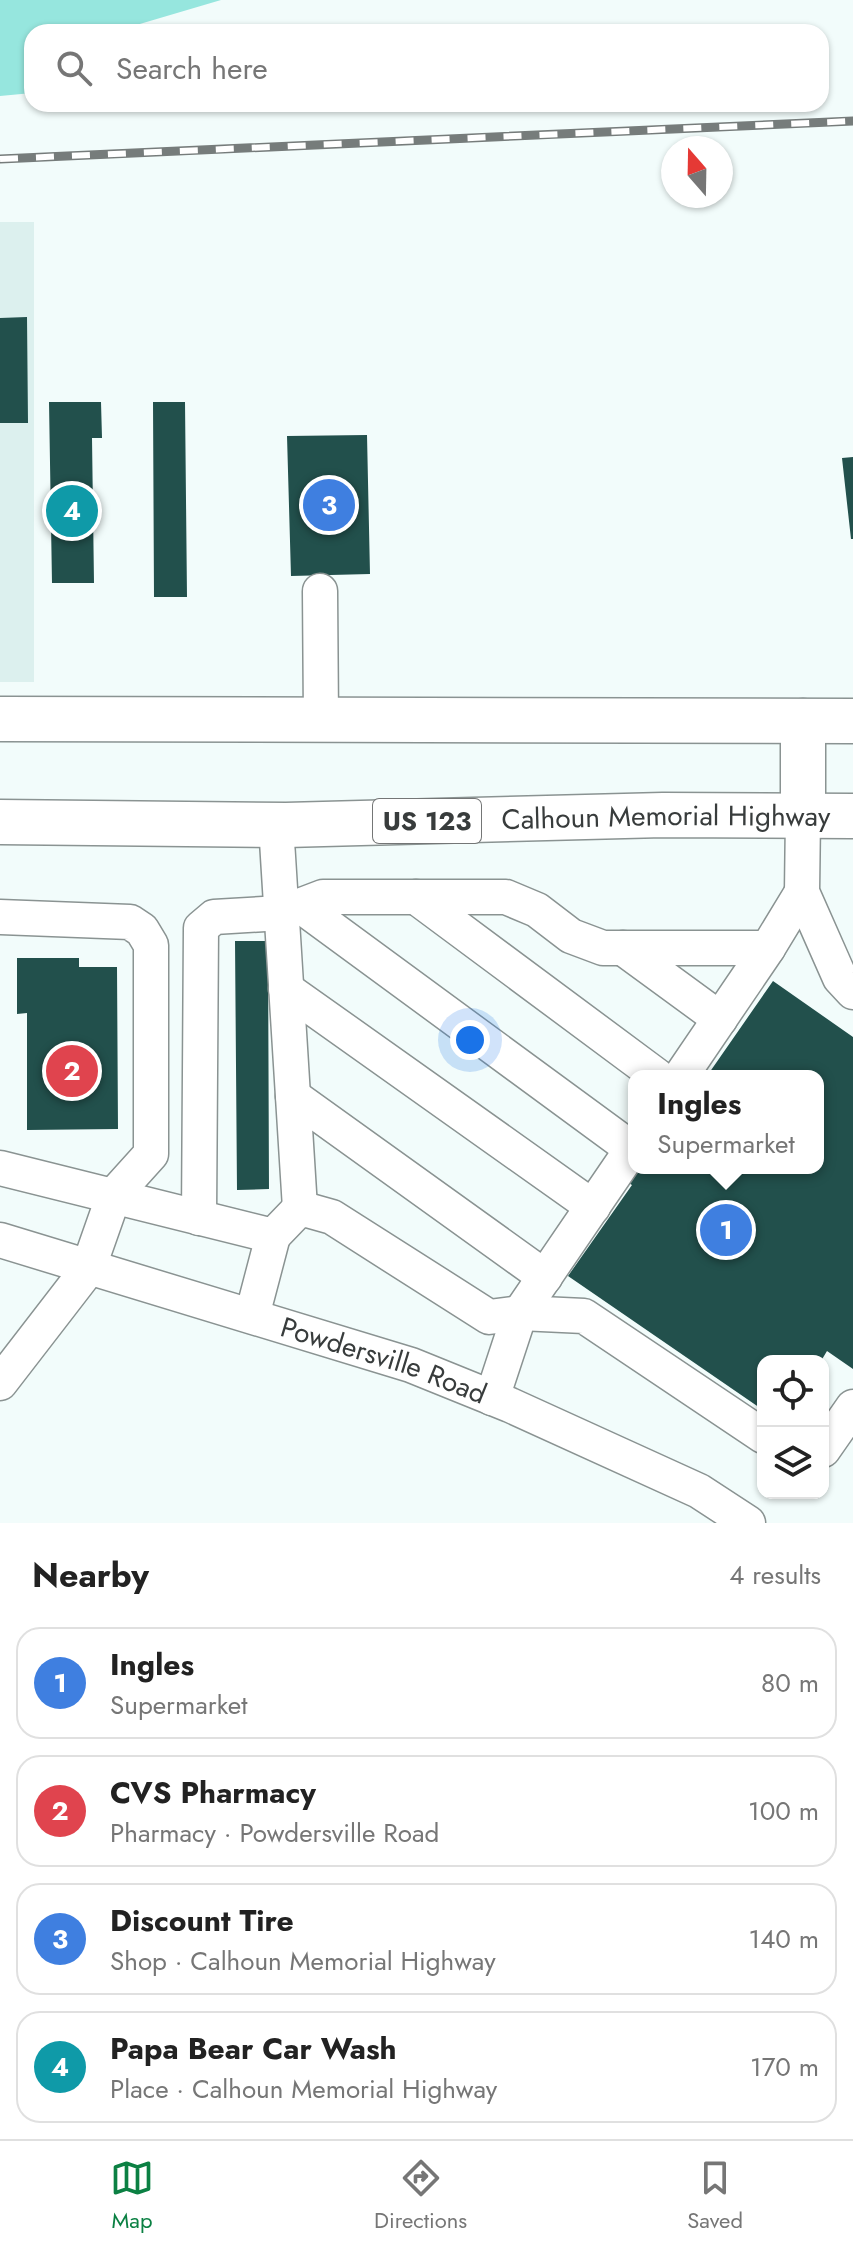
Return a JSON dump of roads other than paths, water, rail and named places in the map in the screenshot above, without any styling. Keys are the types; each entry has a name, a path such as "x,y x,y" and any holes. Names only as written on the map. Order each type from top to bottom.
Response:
{"highway":[{"path":"0,719 853,721"},
{"path":"803,721 803,816"},
{"name":"Calhoun Memorial Highway","path":"0,822 276,825 663,815 853,816"}],"street":[{"path":"320,591 321,720"},
{"path":"803,816 802,892 840,978 853,992"},
{"path":"252,1316 273,1236 300,1208 286,989 291,909 276,825"},
{"path":"685,1070 802,892"},
{"path":"199,1218 201,928 214,917 291,909 323,897 506,897 537,910 571,936 603,948 768,948"},
{"path":"416,897 649,1070"},
{"path":"291,909 628,1144"},
{"path":"0,917 130,922 142,930 151,945 151,1154 114,1195 88,1269 0,1383"},
{"path":"623,948 720,1019"},
{"path":"286,989 593,1207"},
{"path":"293,1096 545,1277"},
{"path":"492,1398 520,1313 628,1154"},
{"path":"0,1168 273,1236"},
{"path":"300,1208 332,1217 489,1317 520,1313 584,1316 757,1432"},
{"name":"Powdersville Road","path":"0,1240 411,1365 699,1491 748,1523"},
{"path":"829,1441 853,1407"}],"railway":[{"path":"0,159 853,121"}],"place":[{"name":"Discount Tire","path":"329,505"},
{"name":"Papa Bear Car Wash","path":"72,511"},
{"name":"CVS Pharmacy","path":"72,1071"},
{"name":"Ingles","path":"726,1230"}]}
